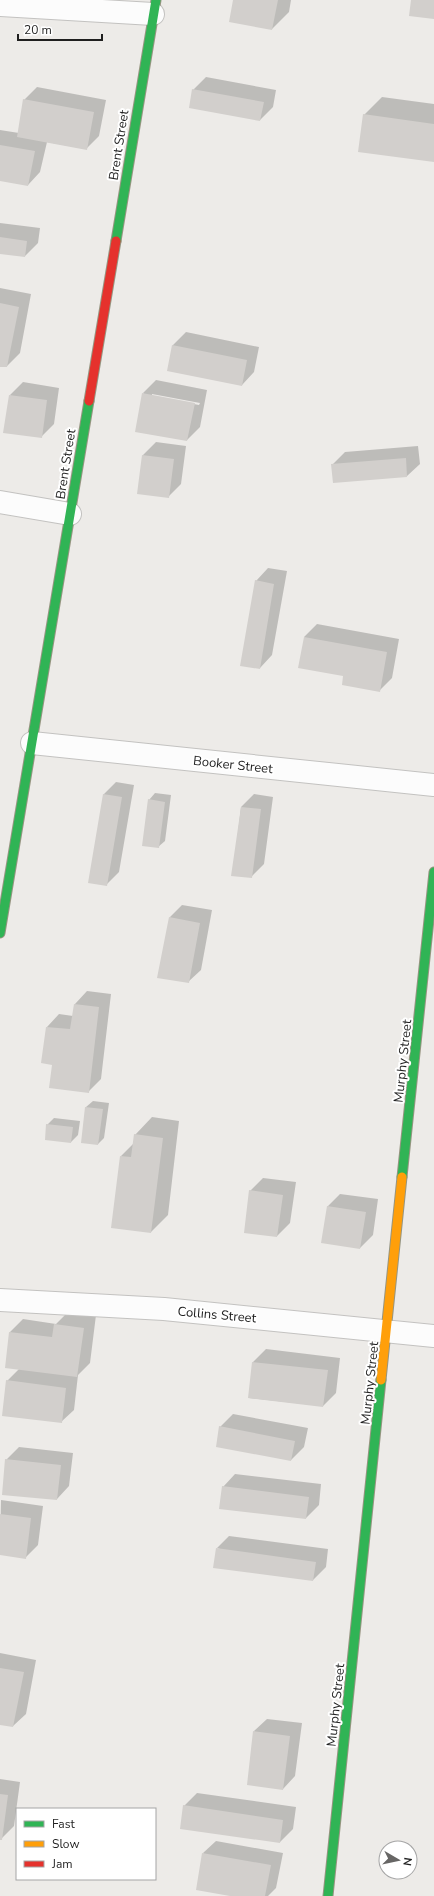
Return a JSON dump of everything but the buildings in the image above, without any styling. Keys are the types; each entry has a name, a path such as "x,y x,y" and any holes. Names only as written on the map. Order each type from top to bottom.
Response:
{"street":[{"path":"0,5 154,7"},
{"name":"Brent Street","path":"0,933 154,7"},
{"path":"0,502 70,514"},
{"name":"Booker Street","path":"32,743 434,785"},
{"name":"Murphy Street","path":"328,1896 434,872"},
{"name":"Collins Street","path":"0,1300 164,1309 387,1330 434,1336"}],"traffic: fast":[{"path":"116,241 156,0"},
{"path":"0,933 89,401"},
{"path":"402,1177 434,872"},
{"path":"328,1896 381,1380"}],"traffic: slow":[{"path":"381,1380 402,1177"}],"traffic: jam":[{"path":"89,401 116,241"}]}
